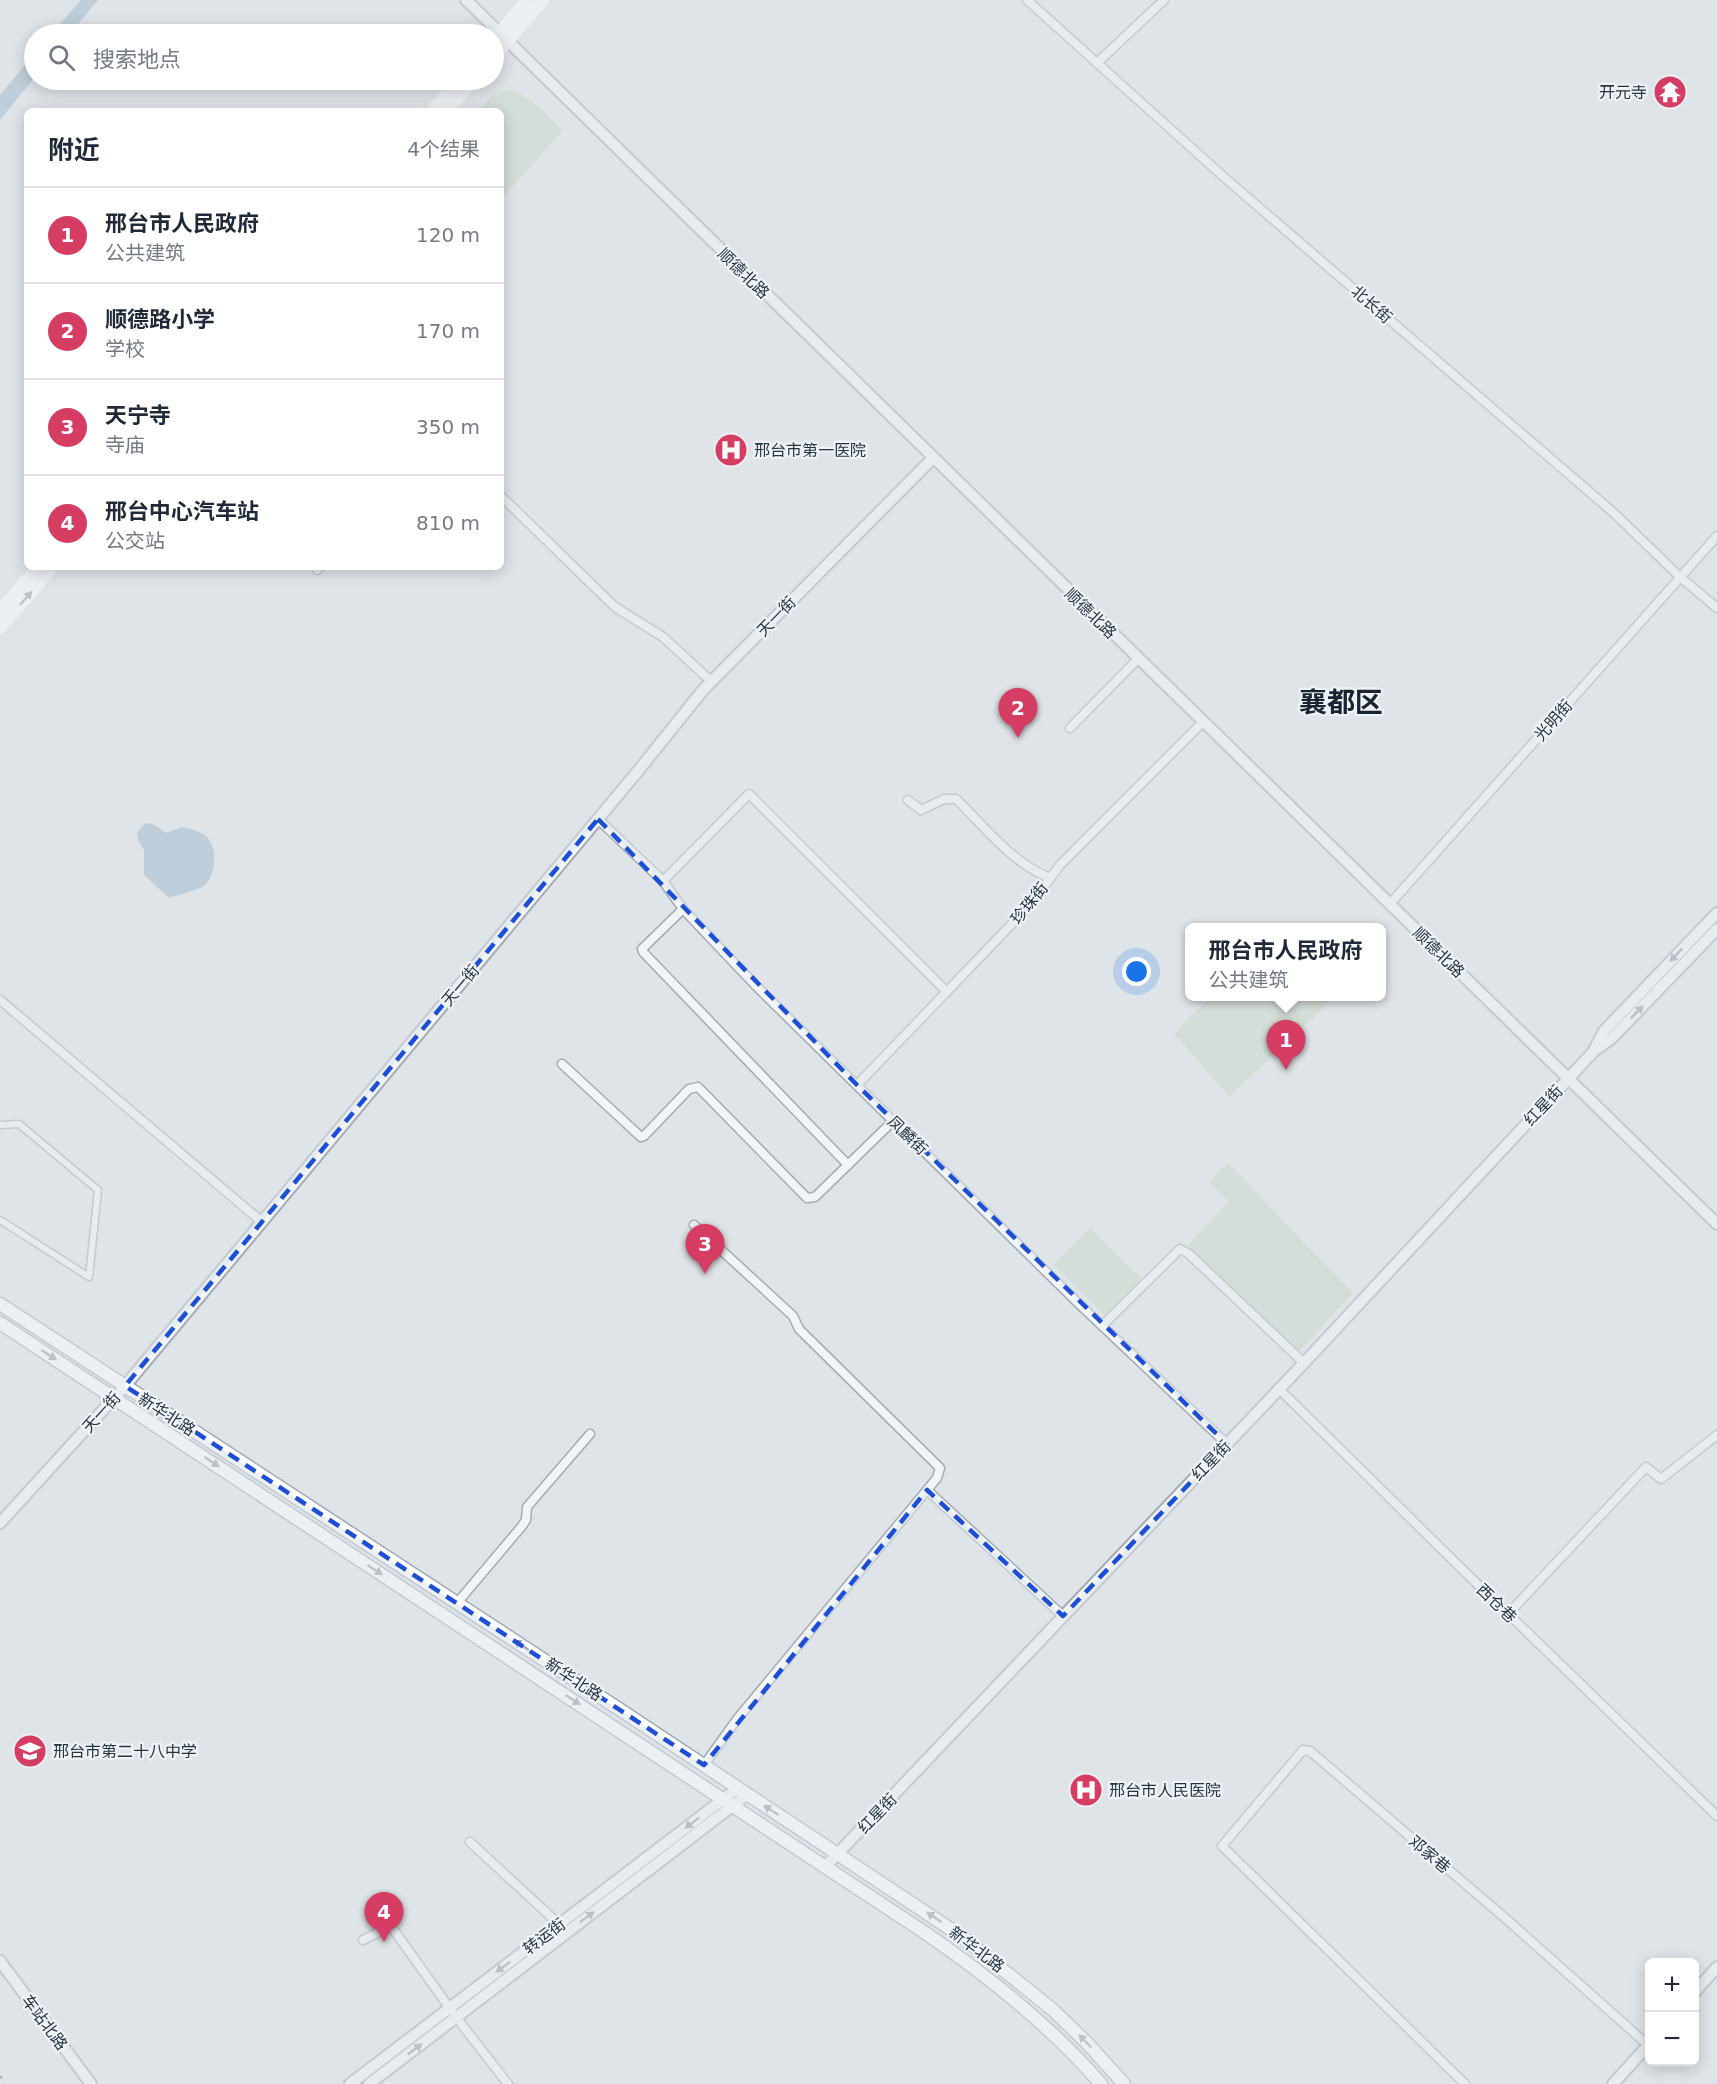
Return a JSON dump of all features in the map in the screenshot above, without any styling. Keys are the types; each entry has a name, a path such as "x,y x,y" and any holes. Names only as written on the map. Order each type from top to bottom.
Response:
{"main road":[{"path":"504,33 528,0"},
{"path":"504,34 543,0"},
{"path":"435,108 450,90"},
{"path":"450,108 465,90"},
{"path":"0,611 35,570"},
{"path":"0,628 50,570"},
{"name":"新华北路","path":"0,1304 961,1936 1020,1982 1079,2035 1124,2084"},
{"name":"新华北路","path":"0,1323 969,1964 1041,2023 1101,2084"}],"street":[{"name":"顺德北路","path":"466,0 487,24"},
{"name":"北长街","path":"1027,0 1225,178 1615,514 1717,608"},
{"path":"1097,63 1164,0"},
{"name":"顺德北路","path":"504,42 1717,1224"},
{"name":"天一街","path":"0,1523 125,1386 598,819 689,706 933,458"},
{"path":"504,498 615,607 663,637 712,682"},
{"name":"光明街","path":"1390,904 1717,536"},
{"path":"1070,728 1138,659"},
{"name":"珍珠街","path":"857,1085 1031,904 1050,878 1203,722"},
{"path":"663,881 749,794 947,992"},
{"path":"908,800 921,810 944,799 956,799 1020,862 1033,871 1050,878"},
{"name":"凤麟街","path":"598,819 663,881 683,909 757,987 1102,1326 1227,1444"},
{"path":"683,909 642,949 643,952 849,1165"},
{"name":"红星街","path":"1594,1051 1604,1031 1717,913"},
{"name":"红星街","path":"825,1867 1304,1363 1568,1078 1594,1051 1612,1038 1717,929"},
{"path":"0,1000 262,1222"},
{"path":"562,1064 641,1137 689,1089 698,1088 807,1198 815,1197 893,1121"},
{"path":"0,1125 19,1124 98,1190 89,1277 0,1220"},
{"path":"694,1226 793,1316 799,1329 939,1465 939,1474 927,1490 738,1718 704,1765"},
{"path":"1102,1326 1180,1249 1189,1254 1304,1363"},
{"name":"西仓巷","path":"1279,1389 1717,1816"},
{"path":"457,1603 522,1526 526,1520 527,1507 590,1434"},
{"path":"1508,1614 1646,1467 1660,1479 1717,1435"},
{"path":"927,1490 1064,1616"},
{"name":"邓家巷","path":"1465,2084 1222,1846 1298,1754 1306,1750 1310,1751 1505,1918 1645,2040"},
{"name":"转运街","path":"352,2084 366,2081 743,1791"},
{"path":"470,1842 563,1928"},
{"path":"363,1940 391,1926 452,2013 508,2084"},
{"name":"车站北路","path":"0,1961 91,2084"},
{"path":"1699,1988 1717,1967"},
{"path":"1613,2084 1645,2048"}],"highlighted area":[{"path":"598,819 857,1085 1227,1444 1063,1616 927,1490 704,1765 125,1386"}],"green space":[{"path":"507,90 523,96 563,131 504,195 504,108 481,108 492,95"},
{"path":"1207,1001 1330,1001 1230,1096 1175,1036 1180,1027"},
{"path":"1228,1163 1353,1293 1298,1352 1187,1246 1229,1202 1209,1182"},
{"path":"1090,1228 1141,1278 1105,1315 1054,1265"}],"water":[{"path":"81,0 98,0 78,24 60,24"},
{"path":"24,66 24,90 0,120 0,95"},
{"path":"149,823 164,832 182,827 199,832 208,838 213,849 214,863 211,876 204,886 169,898 144,875 144,850 137,833 144,824"}],"railway":[{"path":"0,2076 5,2084"}],"place":[{"name":"开元寺","path":"1670,92"},
{"name":"邢台市第一医院","path":"731,450"},
{"name":"顺德路小学","path":"1018,738"},
{"name":"邢台市人民政府","path":"1286,1070"},
{"name":"天宁寺","path":"705,1274"},
{"name":"邢台市第二十八中学","path":"30,1751"},
{"name":"邢台市人民医院","path":"1086,1790"},
{"name":"邢台中心汽车站","path":"384,1942"}],"district":[{"name":"襄都区","path":"1341,702"}]}
